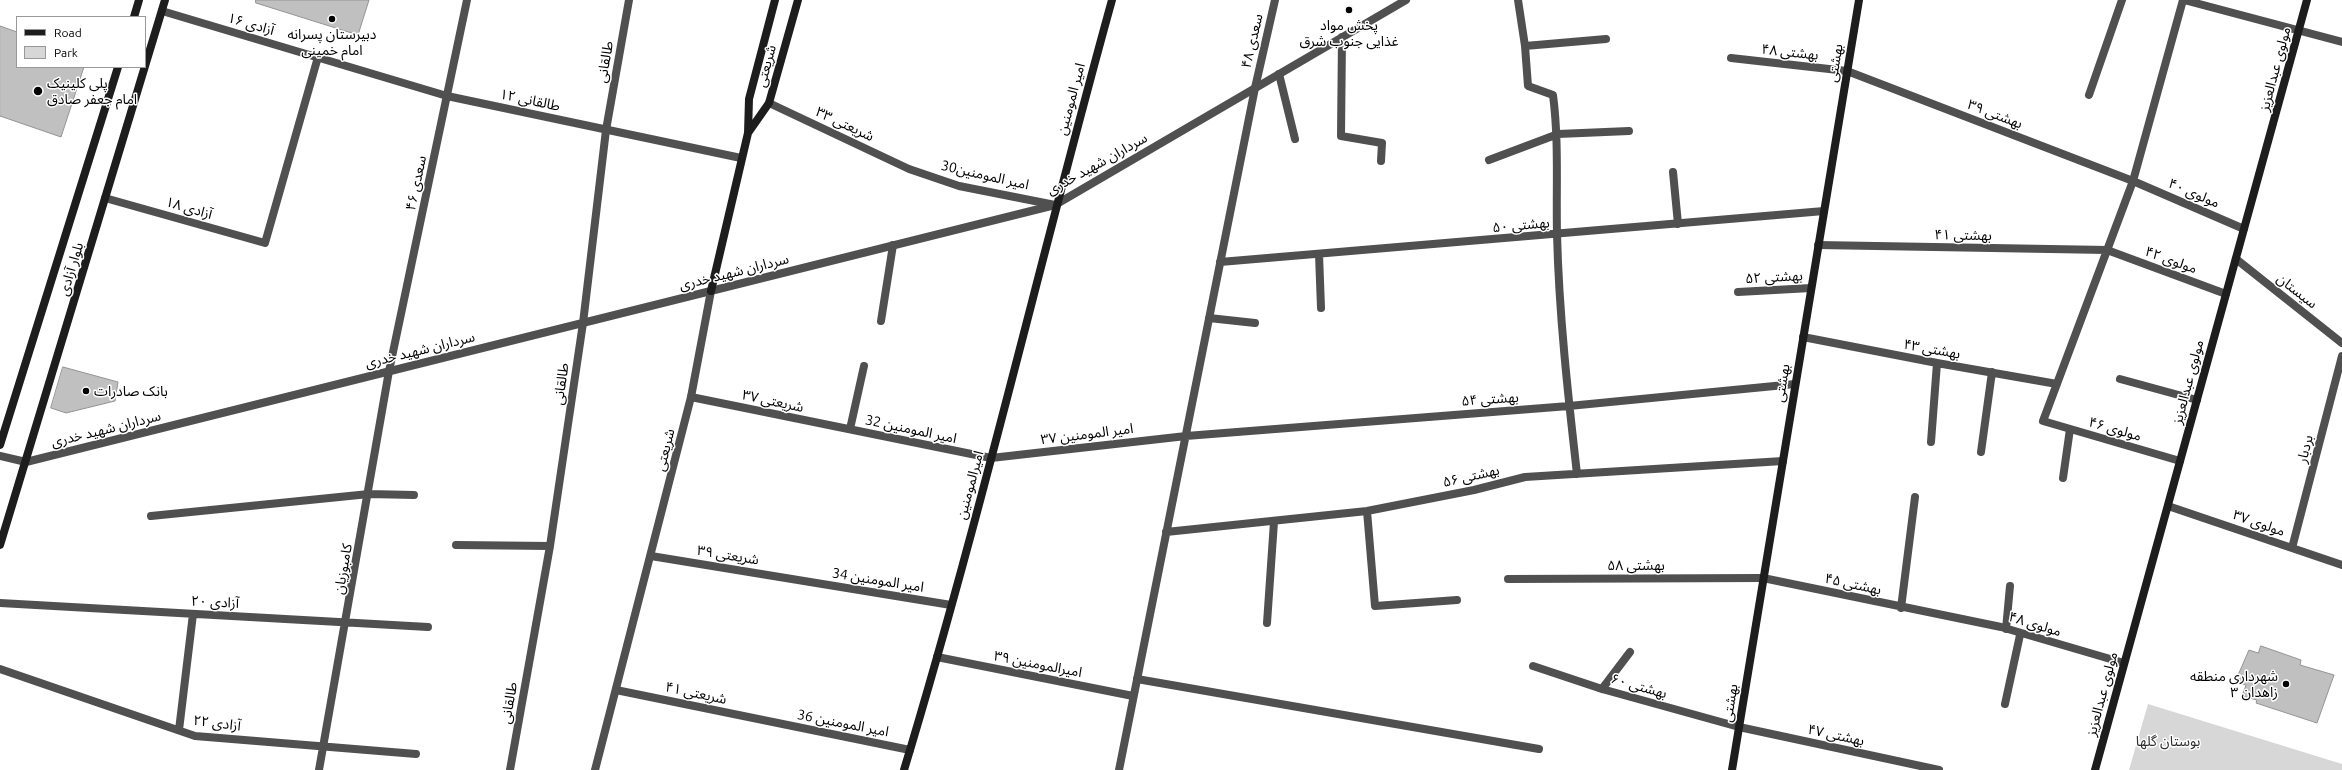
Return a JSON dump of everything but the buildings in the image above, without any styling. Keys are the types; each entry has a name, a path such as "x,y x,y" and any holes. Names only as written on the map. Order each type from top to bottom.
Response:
{"main road":[{"path":"134,16 139,0"},
{"name":"بلوار آزادی","path":"146,63 165,0"},
{"name":"شریعتی","path":"711,291 748,133 748,99 775,0"},
{"name":"شریعتی","path":"748,133 770,103 798,0"},
{"name":"امیر المومنین","path":"1055,204 1112,0"},
{"name":"بهشتی","path":"1732,770 1859,0"},
{"name":"مولوی عبدالعزیز","path":"2095,770 2307,0"},
{"name":"بلوار آزادی","path":"0,445 118,68"},
{"name":"بلوار آزادی","path":"0,545 145,68"},
{"name":"امیرالمومنین","path":"904,770 937,657 991,458 1055,204"}],"street":[{"name":"سعدی ۴۶","path":"390,371 467,0"},
{"name":"طالقانی","path":"510,770 550,546 583,323 606,130 629,0"},
{"name":"سعدی ۴۸","path":"1119,770 1255,88 1275,0"},
{"name":"سرداران شهید خدری","path":"26,462 1055,204 1406,0"},
{"path":"1518,0 1525,46 1528,86 1553,95 1558,134 1558,235 1569,406 1577,474"},
{"path":"2089,95 2122,0"},
{"path":"2057,384 2133,181 2183,0 2200,2 2298,32 2342,42"},
{"name":"آزادی ۱۶","path":"162,11 447,96"},
{"path":"1342,37 1341,136 1382,143 1381,162"},
{"path":"1525,46 1606,39"},
{"name":"آزادی ۱۸","path":"105,198 265,243 318,57"},
{"name":"بهشتی ۴۸","path":"1731,58 1847,71"},
{"name":"بهشتی ۳۹","path":"1847,71 2133,181"},
{"path":"1279,74 1295,139"},
{"name":"طالقانی ۱۲","path":"447,96 741,158"},
{"name":"شریعتی ۳۳","path":"770,103 909,169"},
{"path":"1489,160 1558,134 1629,131"},
{"name":"امیر المومنین30","path":"909,169 959,186 1055,204"},
{"path":"1673,172 1678,224"},
{"name":"مولوی ۴۰","path":"2133,181 2244,229"},
{"name":"بهشتی ۵۰","path":"1220,262 1558,235 1824,211"},
{"path":"881,321 893,245"},
{"name":"بهشتی ۴۱","path":"1818,245 2107,250"},
{"name":"مولوی ۴۲","path":"2107,250 2226,294"},
{"path":"1319,254 1321,308"},
{"name":"سیستان","path":"2236,259 2342,342"},
{"name":"بهشتی ۵۲","path":"1738,292 1811,288"},
{"name":"شریعتی","path":"595,770 652,556 691,397 711,291"},
{"path":"1209,318 1255,322"},
{"name":"بهشتی ۴۳","path":"1803,337 1937,364 2057,384"},
{"name":"بردبار","path":"2292,548 2342,356"},
{"path":"1931,442 1937,364"},
{"path":"850,429 864,366"},
{"name":"کامبوزیان","path":"319,770 390,371"},
{"path":"1982,452 1992,372"},
{"path":"2120,379 2197,400"},
{"name":"بهشتی ۵۴","path":"1186,436 1569,406 1795,384"},
{"name":"مولوی ۴۶","path":"2057,384 2043,421 2180,461"},
{"name":"شریعتی ۳۷","path":"691,397 850,429"},
{"name":"امیر المومنین 32","path":"850,429 991,458"},
{"path":"2063,478 2070,429"},
{"name":"امیر المومنین ۳۷","path":"991,458 1186,436"},
{"path":"0,456 26,462"},
{"name":"بهشتی ۵۶","path":"1166,532 1274,522 1367,511 1474,490 1525,477 1783,461"},
{"path":"151,516 369,494 414,495"},
{"path":"1901,608 1915,497"},
{"name":"مولوی ۳۷","path":"2168,506 2342,565"},
{"path":"1367,511 1375,606 1456,600"},
{"path":"1267,622 1274,522"},
{"path":"456,545 550,546"},
{"name":"شریعتی ۳۹","path":"652,556 801,580"},
{"name":"بهشتی ۵۸","path":"1508,579 1763,578"},
{"name":"بهشتی ۴۵","path":"1763,578 1938,615"},
{"name":"امیر المومنین 34","path":"801,580 951,605"},
{"path":"2006,629 2010,586"},
{"name":"آزادی ۲۰","path":"0,603 428,627"},
{"path":"179,730 193,614"},
{"name":"مولوی ۴۸","path":"1938,615 2006,629 2124,663"},
{"path":"2005,704 2020,634"},
{"path":"1602,689 1630,652"},
{"name":"امیرالمومنین ۳۹","path":"937,657 1133,696"},
{"name":"بهشتی ۶۰","path":"1534,666 1602,689 1739,727"},
{"name":"آزادی ۲۲","path":"0,669 195,736 416,754"},
{"path":"1137,679 1540,749"},
{"name":"شریعتی ۴۱","path":"616,690 770,722"},
{"name":"امیر المومنین 36","path":"770,722 910,750"},
{"name":"بهشتی ۴۷","path":"1739,727 1939,770"}],"green space":[{"name":"بوستان گلها","path":"2148,704 2342,764 2342,770 2129,770"}],"place":[{"name":"پخش مواد غذایی جنوب شرق","path":"1349,10"},
{"name":"دبیرستان پسرانه امام خمینی","path":"332,19"},
{"name":"پلی کلینیک امام جعفر صادق","path":"38,91"},
{"name":"بانک صادرات","path":"86,391"},
{"name":"شهرداری منطقه ۳ زاهدان","path":"2286,684"}]}
